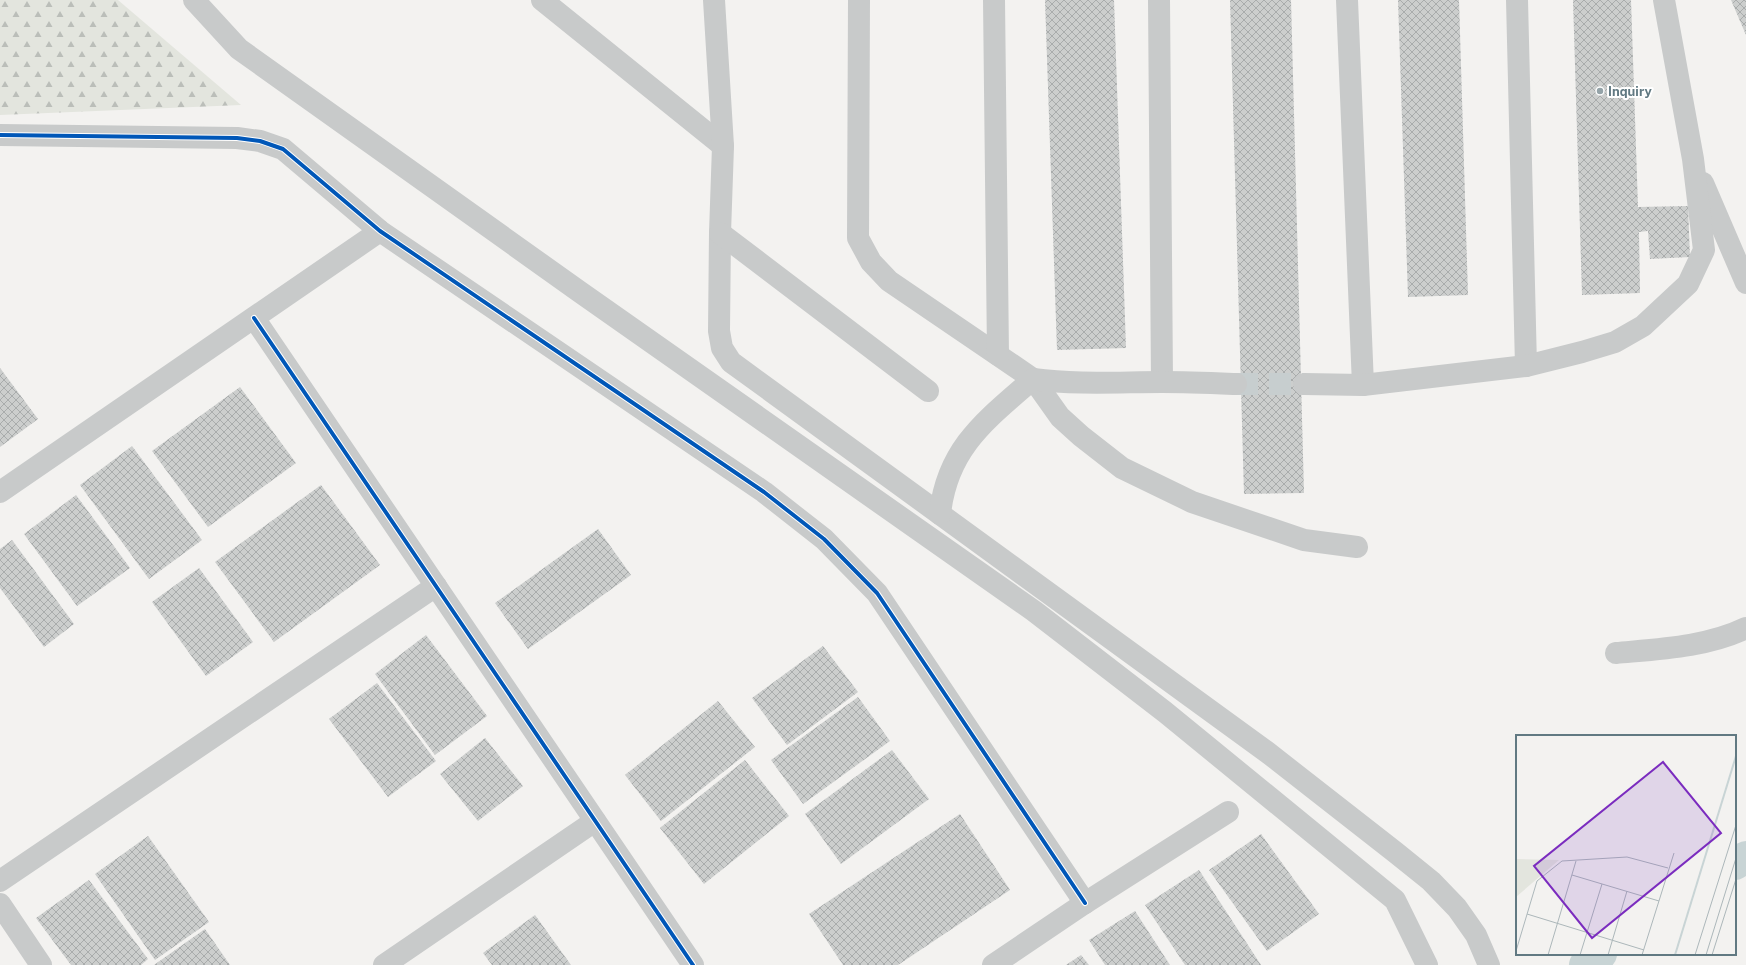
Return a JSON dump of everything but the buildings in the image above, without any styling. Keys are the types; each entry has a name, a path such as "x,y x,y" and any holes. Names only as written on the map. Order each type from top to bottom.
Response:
{"street":[{"path":"194,0 239,49 574,288 1034,611 1165,712 1395,900 1427,965"},
{"path":"542,0 562,8 723,146"},
{"path":"714,0 723,146 719,332 722,348 731,362 1267,752 1395,852 1431,881 1457,908 1485,956"},
{"path":"860,0 858,238 871,262 889,281 1033,379 1060,417 1081,436 1122,468 1199,505 1304,540 1357,547"},
{"path":"994,0 998,355"},
{"path":"1159,0 1162,382"},
{"path":"1347,0 1363,385"},
{"path":"1517,0 1526,366"},
{"path":"1304,384 1363,385 1526,366 1582,352 1615,342 1643,326 1688,284 1704,250 1693,159 1664,0"},
{"path":"0,135 237,138 260,141 283,149 380,231 764,492 824,539 877,593 1085,903"},
{"path":"1693,159 1746,283"},
{"path":"0,492 380,231"},
{"path":"720,233 928,391"},
{"path":"254,318 693,965"},
{"path":"940,514 942,493 952,466 965,445 992,415 1033,379 1058,382 1109,384 1162,382 1236,384"},
{"path":"0,881 436,586"},
{"path":"1616,653 1703,642 1735,633 1746,628"},
{"path":"993,965 1085,903 1228,812"},
{"path":"384,965 595,821"},
{"path":"0,904 41,965"}],"green space":[{"path":"0,0 118,0 241,105 0,115"}],"waterway":[{"path":"1736,863 1746,857"},
{"path":"1585,965 1600,955"}],"tunnel":[{"path":"1236,384 1304,384"}],"cycle path":[{"path":"0,135 237,138 260,141 283,149 380,231 764,492 824,539 877,593 1085,903"},
{"path":"254,318 693,965"}],"place":[{"name":"Inquiry","path":"1600,91"}]}
